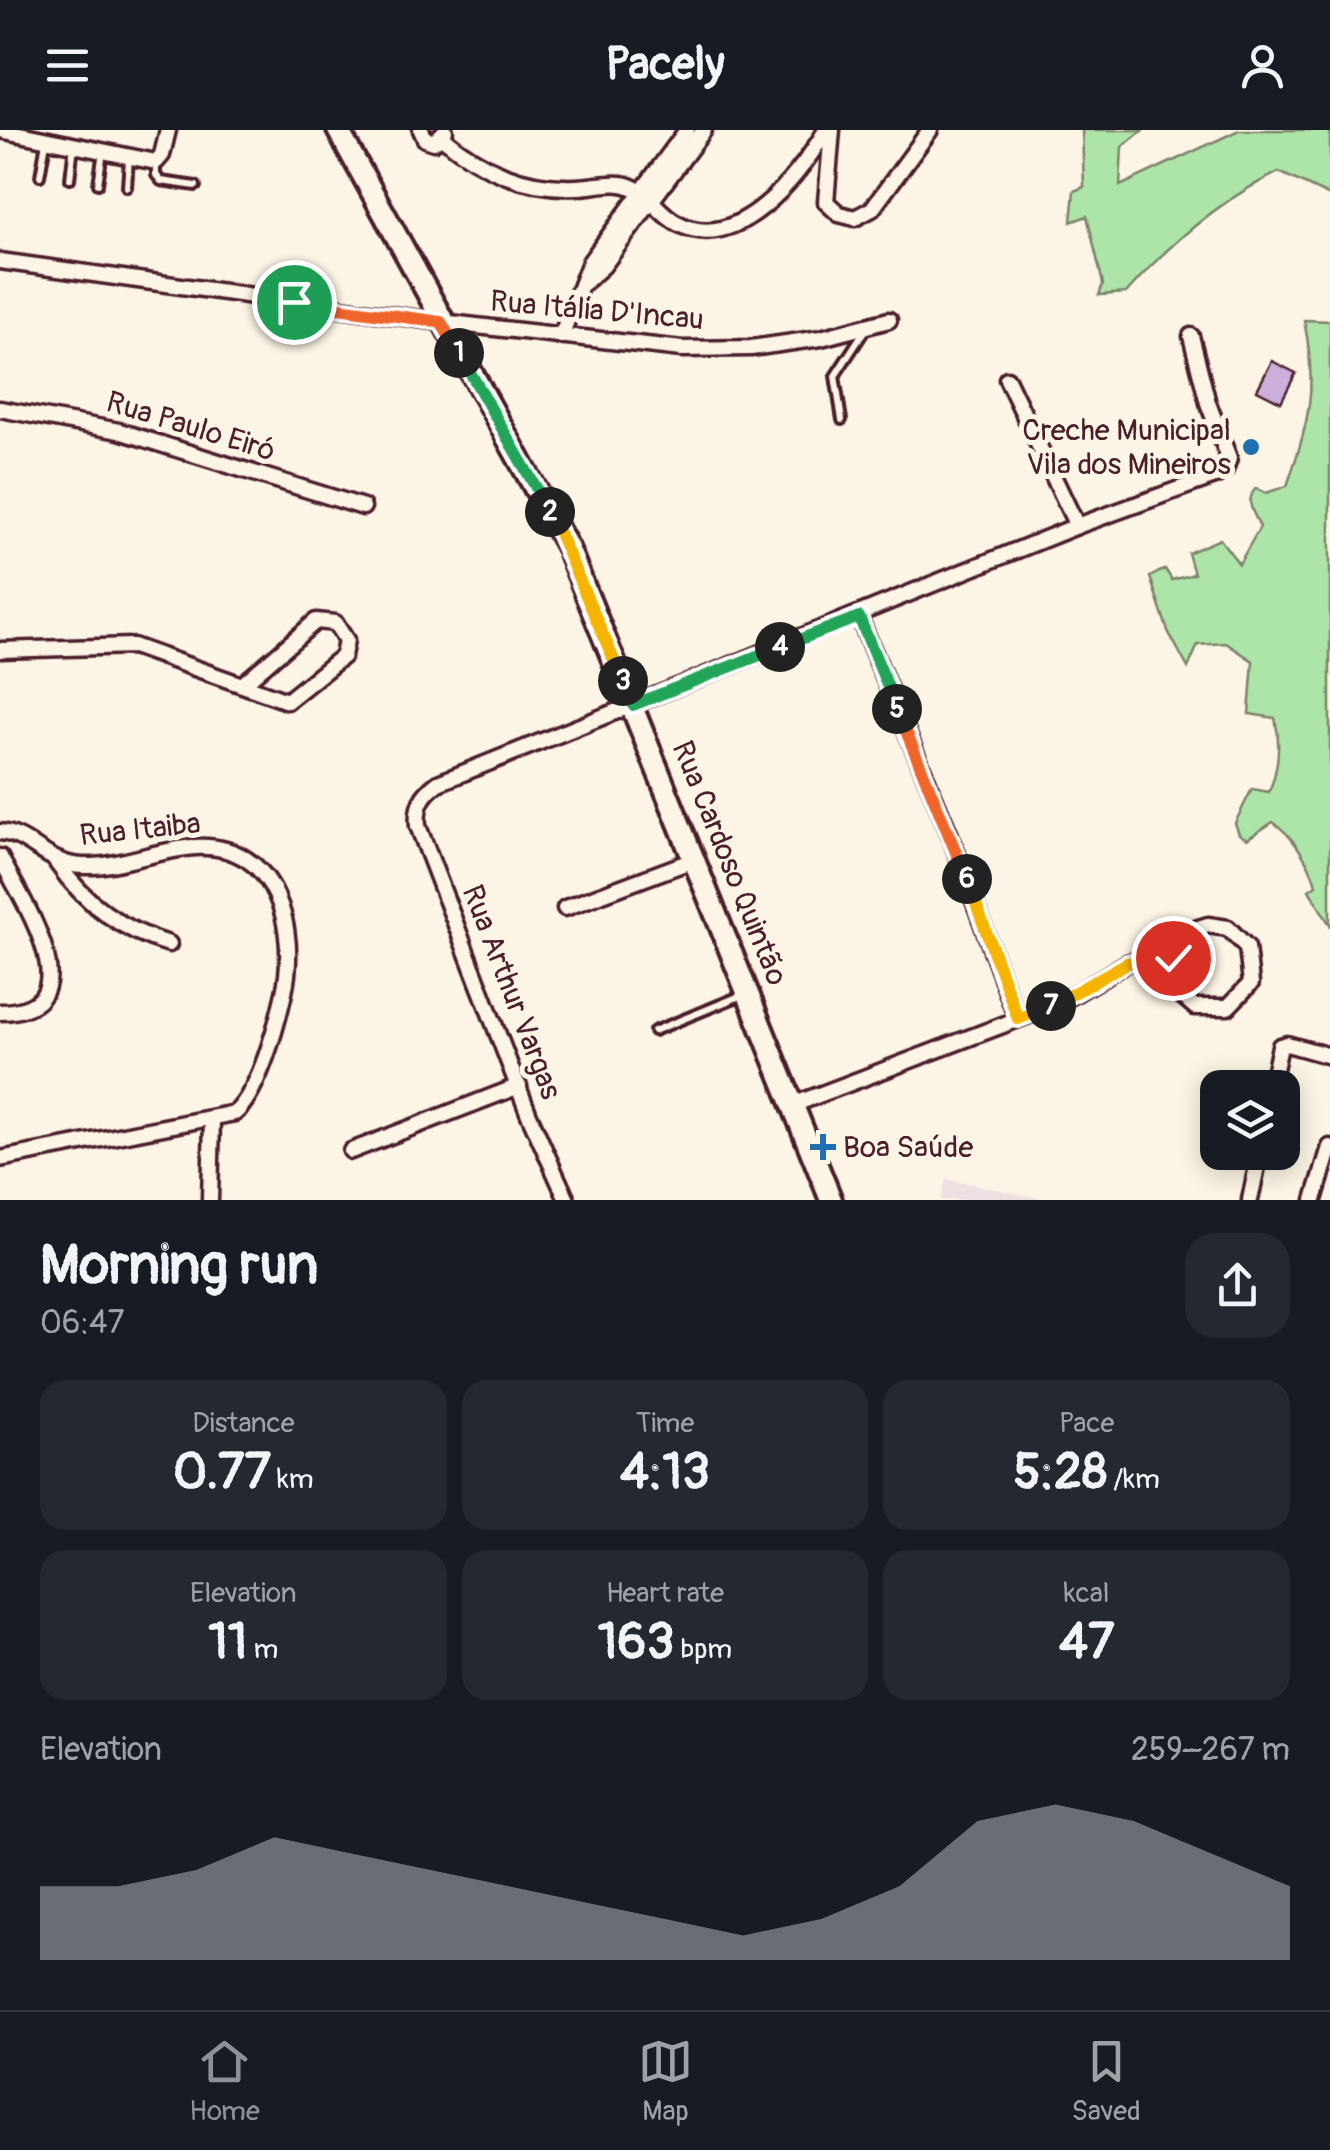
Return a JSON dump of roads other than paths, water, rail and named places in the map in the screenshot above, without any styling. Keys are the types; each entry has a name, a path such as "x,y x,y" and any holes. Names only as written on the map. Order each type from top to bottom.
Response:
{"street":[{"path":"0,130 156,162 168,130"},
{"name":"Rua Cardoso Quintão","path":"338,130 441,322 527,467 568,548 832,1200"},
{"path":"419,130 430,141 444,134 462,153 522,183 546,187 618,184 646,197 677,223 691,228 737,222 759,211 793,181 829,130"},
{"path":"646,197 687,130"},
{"path":"561,336 598,248 704,130"},
{"path":"829,130 826,202 839,214 855,218 872,209 930,130"},
{"name":"Rua Itália D'Incau","path":"0,261 441,322 682,349 751,348 889,320"},
{"path":"633,705 1225,470 1228,451 1211,414 1191,336"},
{"path":"1007,378 1077,526"},
{"name":"Rua Paulo Eiró","path":"0,409 119,432 363,507"},
{"path":"859,617 952,840 1018,1019"},
{"path":"0,650 132,646 279,700 291,700 342,656 346,640 335,623 316,621 242,684"},
{"name":"Rua Arthur Vargas","path":"567,1200 418,826 420,802 438,783 633,705"},
{"name":"Rua Itaiba","path":"0,832 16,835 57,862 114,863 195,847 214,848 248,864 268,881 288,920 286,983 277,1024 246,1099 219,1118"},
{"path":"0,857 48,952 50,974 36,1002 24,1010 0,1012"},
{"path":"565,908 696,859"},
{"path":"57,862 77,890 118,924 169,944"},
{"path":"795,1104 1058,1004 1139,960 1167,964 1183,938 1208,925 1228,928 1247,947 1251,984 1228,1007 1195,1007 1139,960"},
{"path":"1275,1070 1280,1046 1287,1044 1330,1056"},
{"path":"351,1151 519,1086"},
{"path":"0,1158 219,1118 210,1200"},
{"path":"1314,1200 1330,1147"},
{"path":"1250,1200 1256,1170"}],"lane":[{"path":"40,176 47,140"},
{"path":"70,179 74,145"},
{"path":"98,184 103,151"},
{"path":"126,187 130,156"},
{"path":"156,162 158,180 196,186"},
{"path":"842,420 835,376 868,326"},
{"path":"654,1031 750,992"}],"place":[{"name":"Creche Municipal Vila dos Mineiros","path":"1251,447"},
{"name":"Boa Saúde","path":"823,1147"}]}
